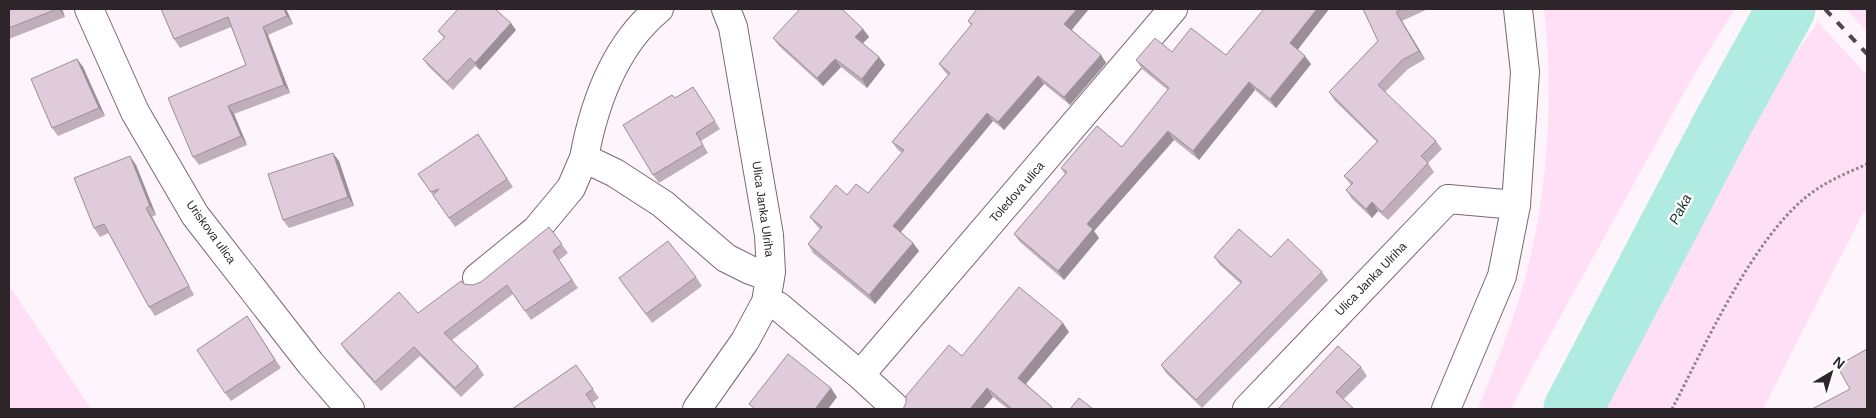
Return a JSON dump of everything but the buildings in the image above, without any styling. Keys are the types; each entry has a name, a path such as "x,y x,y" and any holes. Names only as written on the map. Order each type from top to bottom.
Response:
{"street":[{"name":"Uriskova ulica","path":"90,9 135,112 195,215 311,364 350,409"},
{"path":"477,278 542,224 571,188 584,158 591,123 617,61 635,34 659,9"},
{"name":"Ulica Janka Ulriha","path":"726,9 733,27 769,235 768,289"},
{"name":"Toledova ulica","path":"860,375 1173,9"},
{"path":"1446,409 1502,276 1516,205 1525,72 1518,9"},
{"path":"584,158 616,173 663,204 726,258 750,270 768,289 778,306 897,409"},
{"name":"Ulica Janka Ulriha","path":"1247,409 1448,198 1516,205"},
{"path":"697,409 745,341 768,289"}],"path":[{"path":"1672,409 1751,263 1778,226 1808,195 1824,184 1867,164"}],"shaded area":[{"path":"1544,9 1735,9 1695,73 1511,409 1478,409 1515,313 1529,265 1536,229 1546,155 1548,117 1549,80"},
{"path":"1846,9 1867,9 1867,32"},
{"path":"1818,22 1867,75 1867,214 1864,211 1763,409 1593,409 1761,103"},
{"path":"9,285 91,409 9,409"}],"waterway":[{"name":"Paka","path":"1573,409 1724,121 1786,9"}],"railway":[{"path":"1825,9 1867,54"}]}
